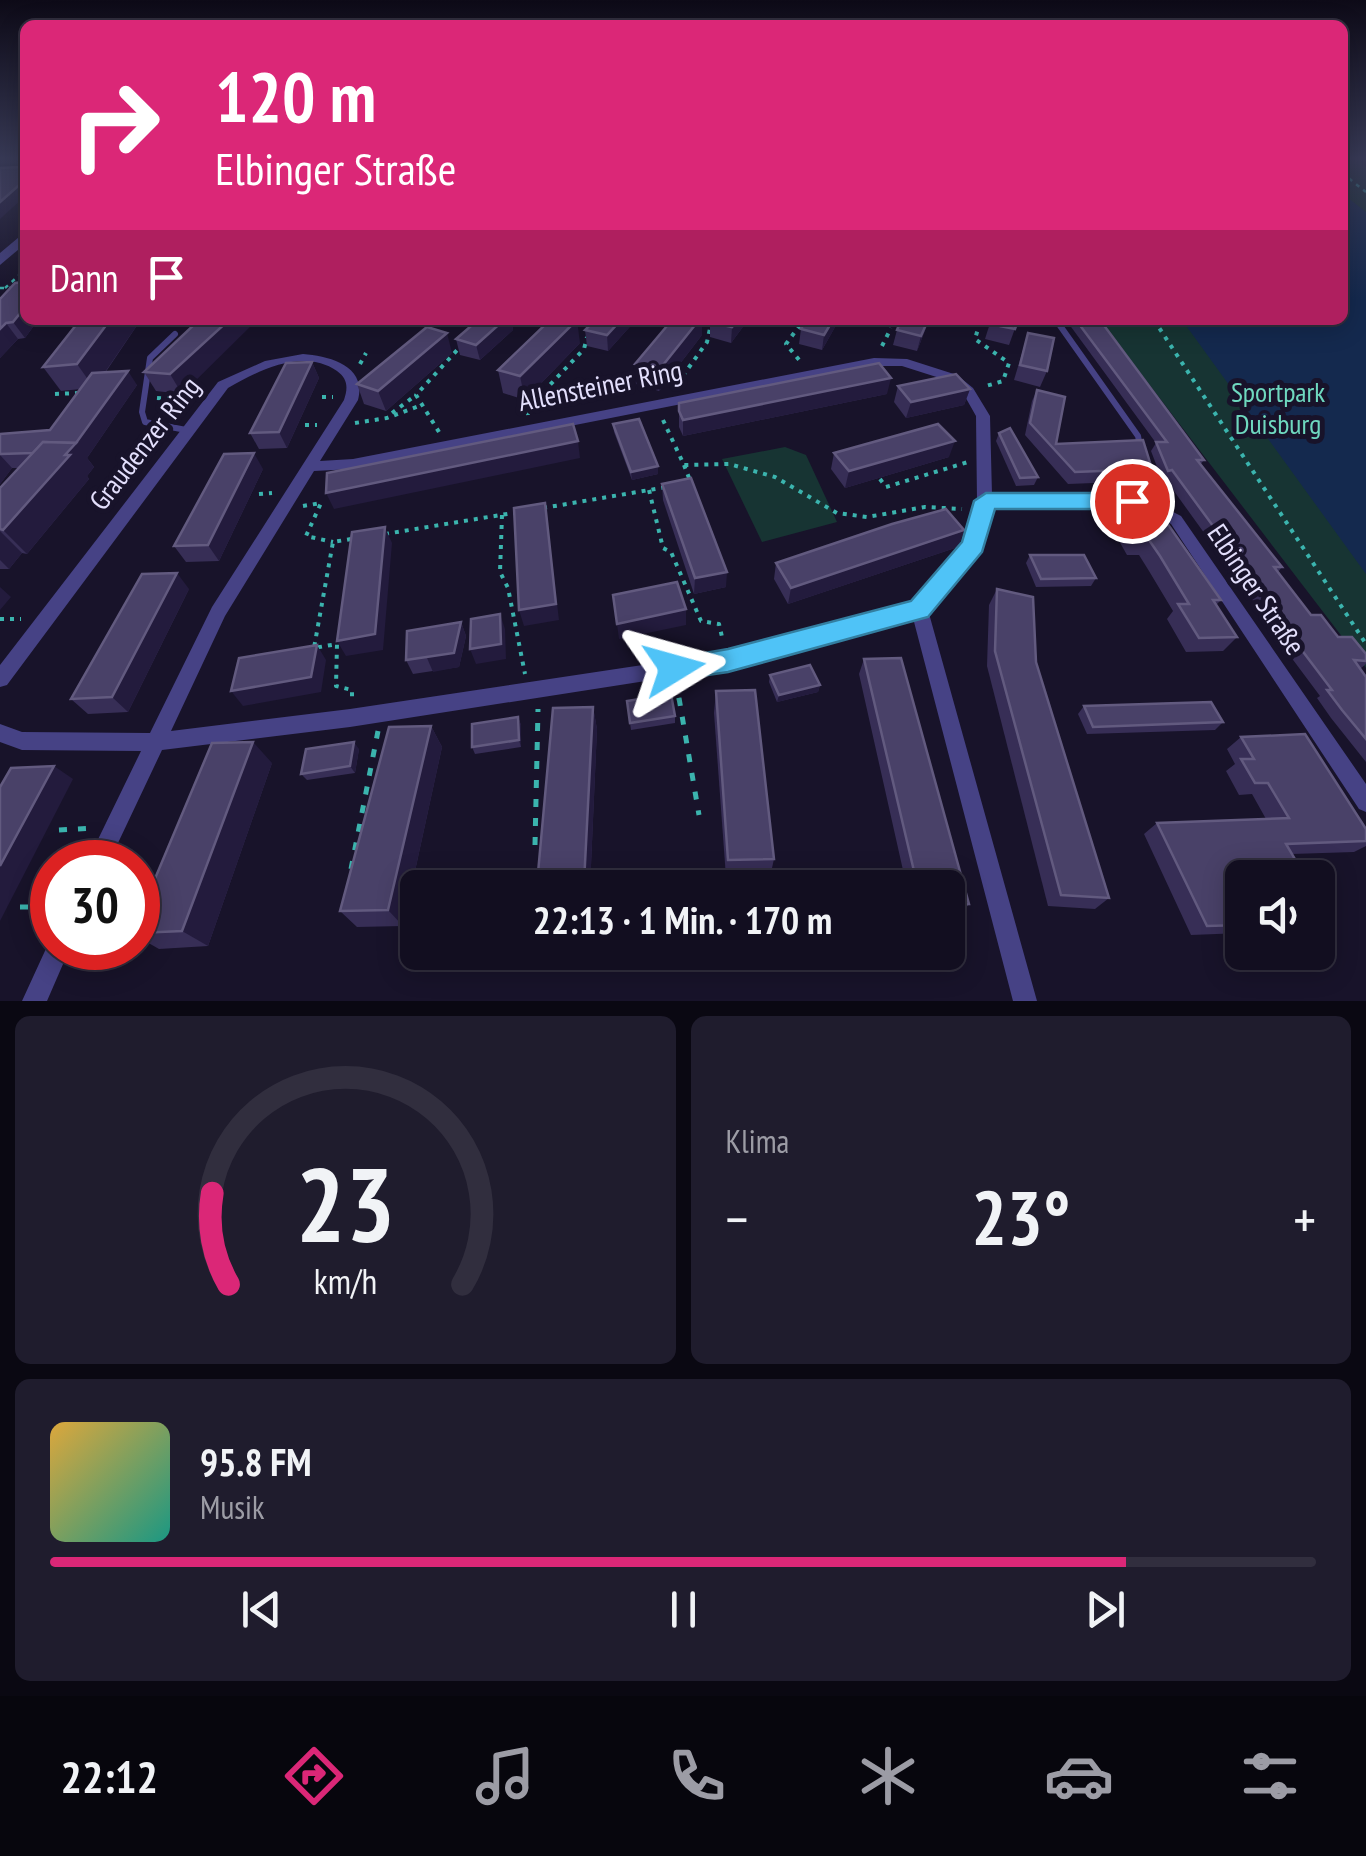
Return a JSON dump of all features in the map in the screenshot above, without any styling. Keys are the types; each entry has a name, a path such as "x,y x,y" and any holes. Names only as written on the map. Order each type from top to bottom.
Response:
{"street":[{"path":"0,262 20,241"},
{"name":"Graudenzer Ring","path":"0,679 206,402 224,384 251,370 298,358 324,360 342,368 353,380 351,400 310,466"},
{"name":"Allensteiner Ring","path":"310,466 353,464 874,362 926,367 953,378 968,390"},
{"path":"0,733 22,741 153,742 350,718 728,660 919,609 973,546 986,501 983,416 968,390"},
{"path":"108,840 218,612 310,466"},
{"path":"986,501 1132,501 1163,510"},
{"name":"Elbinger Straße","path":"1163,510 1176,520 1366,802"},
{"path":"919,609 1026,1001"},
{"path":"34,1001 48,970"}],"lane":[{"path":"1060,325 1138,436 1141,454 1160,486 1163,510"},
{"path":"175,334 150,358 145,422 186,430"}],"path":[{"path":"539,508 692,483 663,403 707,342 712,325"},
{"path":"968,390 1004,380 1009,363 976,339 979,325"},
{"path":"1157,325 1366,644"},
{"path":"800,326 786,344 810,374"},
{"path":"530,429 527,409 584,349 594,328"},
{"path":"874,362 891,328"},
{"path":"386,418 416,394 466,342"},
{"path":"55,394 90,392 82,404"},
{"path":"416,394 446,445"},
{"path":"145,398 206,402"},
{"path":"335,426 386,418 422,405"},
{"path":"880,479 886,487 986,457"},
{"path":"684,465 729,464 744,468 775,478 837,513 853,516 925,507 965,510 986,501"},
{"path":"649,490 663,548 671,552 701,621 719,624 728,660"},
{"path":"281,508 320,504 306,536 333,542 352,539"},
{"path":"370,536 520,511"},
{"path":"502,514 500,572 508,580 512,617 522,636 532,688 534,845"},
{"path":"333,542 314,648 337,644 336,686 352,690 350,718"},
{"path":"674,668 699,814"},
{"path":"351,869 382,713"},
{"path":"59,830 114,827"},
{"path":"20,907 30,907"}],"green space":[{"name":"Sportpark Duisburg","path":"1348,206 1366,206 1366,668 1104,325 1348,325"},
{"path":"785,447 806,455 837,522 762,542 722,459"}],"water":[{"path":"1348,206 1358,206 1366,212 1366,574 1186,325 1348,325"}],"building":[{"path":"20,282 20,313 0,329 0,299"},
{"path":"76,325 106,325 77,364 43,367"},
{"path":"194,325 224,325 170,374 144,372"},
{"path":"472,325 498,325 476,345 456,339"},
{"path":"545,325 572,325 520,376 498,370"},
{"path":"590,325 616,325 607,335 585,330"},
{"path":"668,325 695,325 659,370 635,364"},
{"path":"803,325 830,325 824,335 801,329"},
{"path":"899,325 926,325 921,336 897,330"},
{"path":"1080,325 1104,325 1204,460 1197,460 1282,567 1274,567 1311,615 1321,615 1338,637 1352,637 1366,654 1366,661 1354,660 1366,677 1366,739 1172,470 1168,471 1156,442 1167,442"},
{"path":"427,327 447,333 378,391 357,384"},
{"path":"1028,333 1054,338 1047,371 1020,365"},
{"path":"312,362 279,432 250,433 286,363"},
{"path":"879,363 891,378 683,420 679,411 679,403"},
{"path":"128,371 76,443 43,442 33,453 0,454 0,434 50,430 92,373"},
{"path":"956,374 970,389 911,402 898,386"},
{"path":"1037,390 1065,397 1056,444 1143,440 1152,469 1075,472 1030,423"},
{"path":"639,419 658,466 631,472 613,424"},
{"path":"573,424 578,441 326,493 327,473"},
{"path":"938,424 955,441 849,471 834,453"},
{"path":"1010,428 1038,477 1020,478 999,433"},
{"path":"43,442 76,443 65,455 70,455 0,529 0,488"},
{"path":"254,453 208,545 174,546 224,454"},
{"path":"691,478 727,572 695,578 662,484"},
{"path":"545,503 556,604 519,610 514,508"},
{"path":"1115,503 1153,503 1221,600 1213,600 1237,637 1199,638 1178,604 1189,604 1160,556 1149,540 1137,540"},
{"path":"946,509 964,530 791,588 776,563 892,524"},
{"path":"385,527 375,634 337,641 352,532"},
{"path":"1030,555 1084,555 1096,578 1041,579"},
{"path":"177,573 112,697 71,699 142,574"},
{"path":"677,582 686,609 617,624 613,595"},
{"path":"997,589 1033,597 1036,662 1109,898 1061,895 995,651"},
{"path":"500,614 501,644 470,649 471,619"},
{"path":"461,622 454,653 406,660 407,631"},
{"path":"317,645 311,677 231,691 239,658"},
{"path":"901,658 960,870 914,870 864,659"},
{"path":"810,665 820,685 779,695 770,675"},
{"path":"755,690 774,859 728,860 716,691"},
{"path":"671,694 675,716 630,723 627,701"},
{"path":"1211,702 1223,722 1093,727 1084,706"},
{"path":"593,707 585,870 538,870 553,708"},
{"path":"518,717 519,740 472,747 472,724"},
{"path":"431,726 388,910 340,911 389,727"},
{"path":"1305,734 1366,829 1366,841 1286,844 1295,860 1225,860 1225,925 1207,926 1157,823 1289,818 1268,783 1255,783 1241,759 1254,759 1241,737"},
{"path":"253,742 182,931 160,932 160,867 212,743"},
{"path":"354,742 350,766 301,774 306,749"},
{"path":"54,766 0,866 0,787 11,768"}],"route":[{"path":"674,668 728,660 919,609 973,546 986,501 1132,501"}]}
